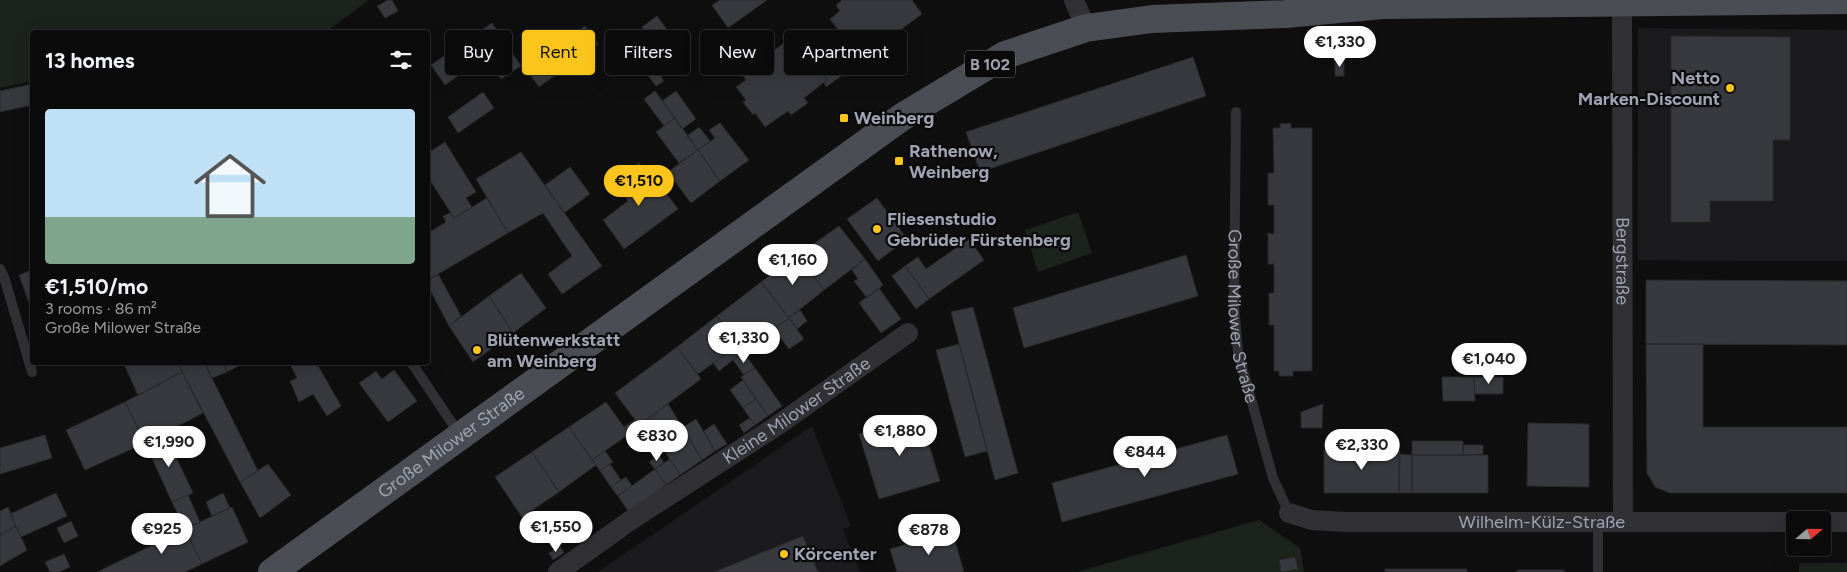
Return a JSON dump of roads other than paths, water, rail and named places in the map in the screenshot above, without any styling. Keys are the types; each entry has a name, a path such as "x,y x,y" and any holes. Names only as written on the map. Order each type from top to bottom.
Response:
{"main road":[{"name":"B 102","path":"1086,28 1187,16 1285,14 1383,5 1846,0"},
{"name":"Große Milower Straße","path":"272,572 902,117 1005,55 1086,28"}],"street":[{"path":"1074,0 1086,28"},
{"name":"Bergstraße","path":"1622,1 1623,522"},
{"name":"Kleine Milower Straße","path":"558,572 631,520 778,425 908,333"},
{"name":"Wilhelm-Külz-Straße","path":"1289,513 1312,520 1346,522 1786,522"},
{"path":"1831,522 1847,522"}],"lane":[{"name":"Große Milower Straße","path":"1236,112 1234,305 1238,352 1273,478 1289,513"},
{"path":"0,269 32,372"},
{"path":"413,365 460,436"},
{"path":"1598,522 1598,572"}],"place":[{"name":"Netto Marken-Discount","path":"1730,88"},
{"name":"Weinberg","path":"844,118"},
{"name":"Rathenow, Weinberg","path":"899,161"},
{"name":"Fliesenstudio Gebrüder Fürstenberg","path":"877,229"},
{"name":"Blütenwerkstatt am Weinberg","path":"477,350"},
{"name":"Körcenter","path":"784,554"}]}
